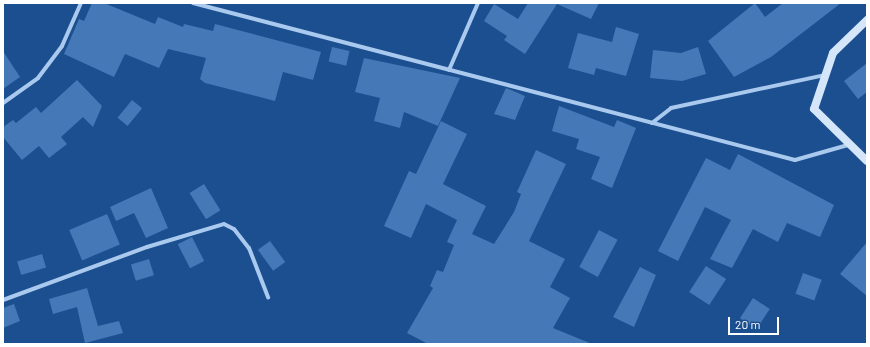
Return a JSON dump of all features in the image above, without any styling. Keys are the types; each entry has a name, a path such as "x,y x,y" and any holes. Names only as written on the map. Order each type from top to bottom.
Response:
{"main road":[{"path":"867,20 833,53 814,109 867,161"}],"street":[{"path":"3,103 38,78 62,46 81,3"},
{"path":"193,3 795,160 848,144"},
{"path":"449,70 478,3"},
{"path":"652,123 671,108 825,75"},
{"path":"3,300 147,247 224,224 234,229 249,248 268,297"}],"building":[{"path":"92,3 104,3 155,24 158,17 183,27 184,24 213,31 215,24 321,52 313,80 283,72 275,101 205,83 200,79 206,58 168,49 159,68 125,54 114,77 64,54 79,19 84,21"},
{"path":"528,3 599,3 591,19 557,4 525,54 504,40 507,36 484,21 494,4 518,19"},
{"path":"755,3 765,17 783,3 841,3 771,57 734,77 708,41"},
{"path":"616,27 639,34 626,76 596,68 594,75 568,68 578,33 612,42"},
{"path":"332,47 350,51 346,66 329,62"},
{"path":"698,47 706,74 682,81 650,78 653,50 681,53"},
{"path":"3,51 20,77 3,89"},
{"path":"364,58 460,78 438,126 404,112 400,128 374,121 380,98 355,92"},
{"path":"867,63 867,92 858,99 844,81"},
{"path":"77,80 102,106 93,127 83,117 61,137 67,144 49,158 39,146 22,160 3,137 3,127 13,120 16,123 36,107 41,113"},
{"path":"506,88 525,96 515,120 494,114"},
{"path":"132,100 142,108 128,126 118,118"},
{"path":"559,106 614,127 617,120 636,128 612,188 591,179 600,157 576,149 579,139 552,131"},
{"path":"441,121 467,134 443,184 486,206 472,234 494,244 514,212 521,194 517,192 536,150 566,164 529,241 565,259 550,287 570,298 553,328 592,344 428,344 407,333 433,288 430,286 437,270 443,272 454,245 447,242 457,220 426,204 411,238 384,226 409,171 416,174"},
{"path":"738,154 834,205 820,237 787,223 778,242 753,229 732,268 710,259 731,220 705,207 678,261 658,251 706,158 730,170"},
{"path":"204,184 220,210 206,219 190,193"},
{"path":"151,188 168,228 146,238 134,213 116,221 110,207"},
{"path":"107,214 120,244 82,260 69,230"},
{"path":"599,230 618,240 598,277 579,267"},
{"path":"192,237 204,261 190,268 178,244"},
{"path":"270,241 285,262 273,271 258,250"},
{"path":"867,242 867,296 840,274"},
{"path":"42,254 46,267 21,275 17,262"},
{"path":"149,259 154,275 136,281 131,265"},
{"path":"706,266 726,279 709,305 689,292"},
{"path":"640,267 656,275 634,327 613,317"},
{"path":"803,273 822,280 814,301 795,294"},
{"path":"87,288 98,326 119,321 123,333 85,343 77,307 53,314 49,299"},
{"path":"753,298 770,309 757,329 740,318"},
{"path":"14,304 20,321 3,328 3,308"}]}
